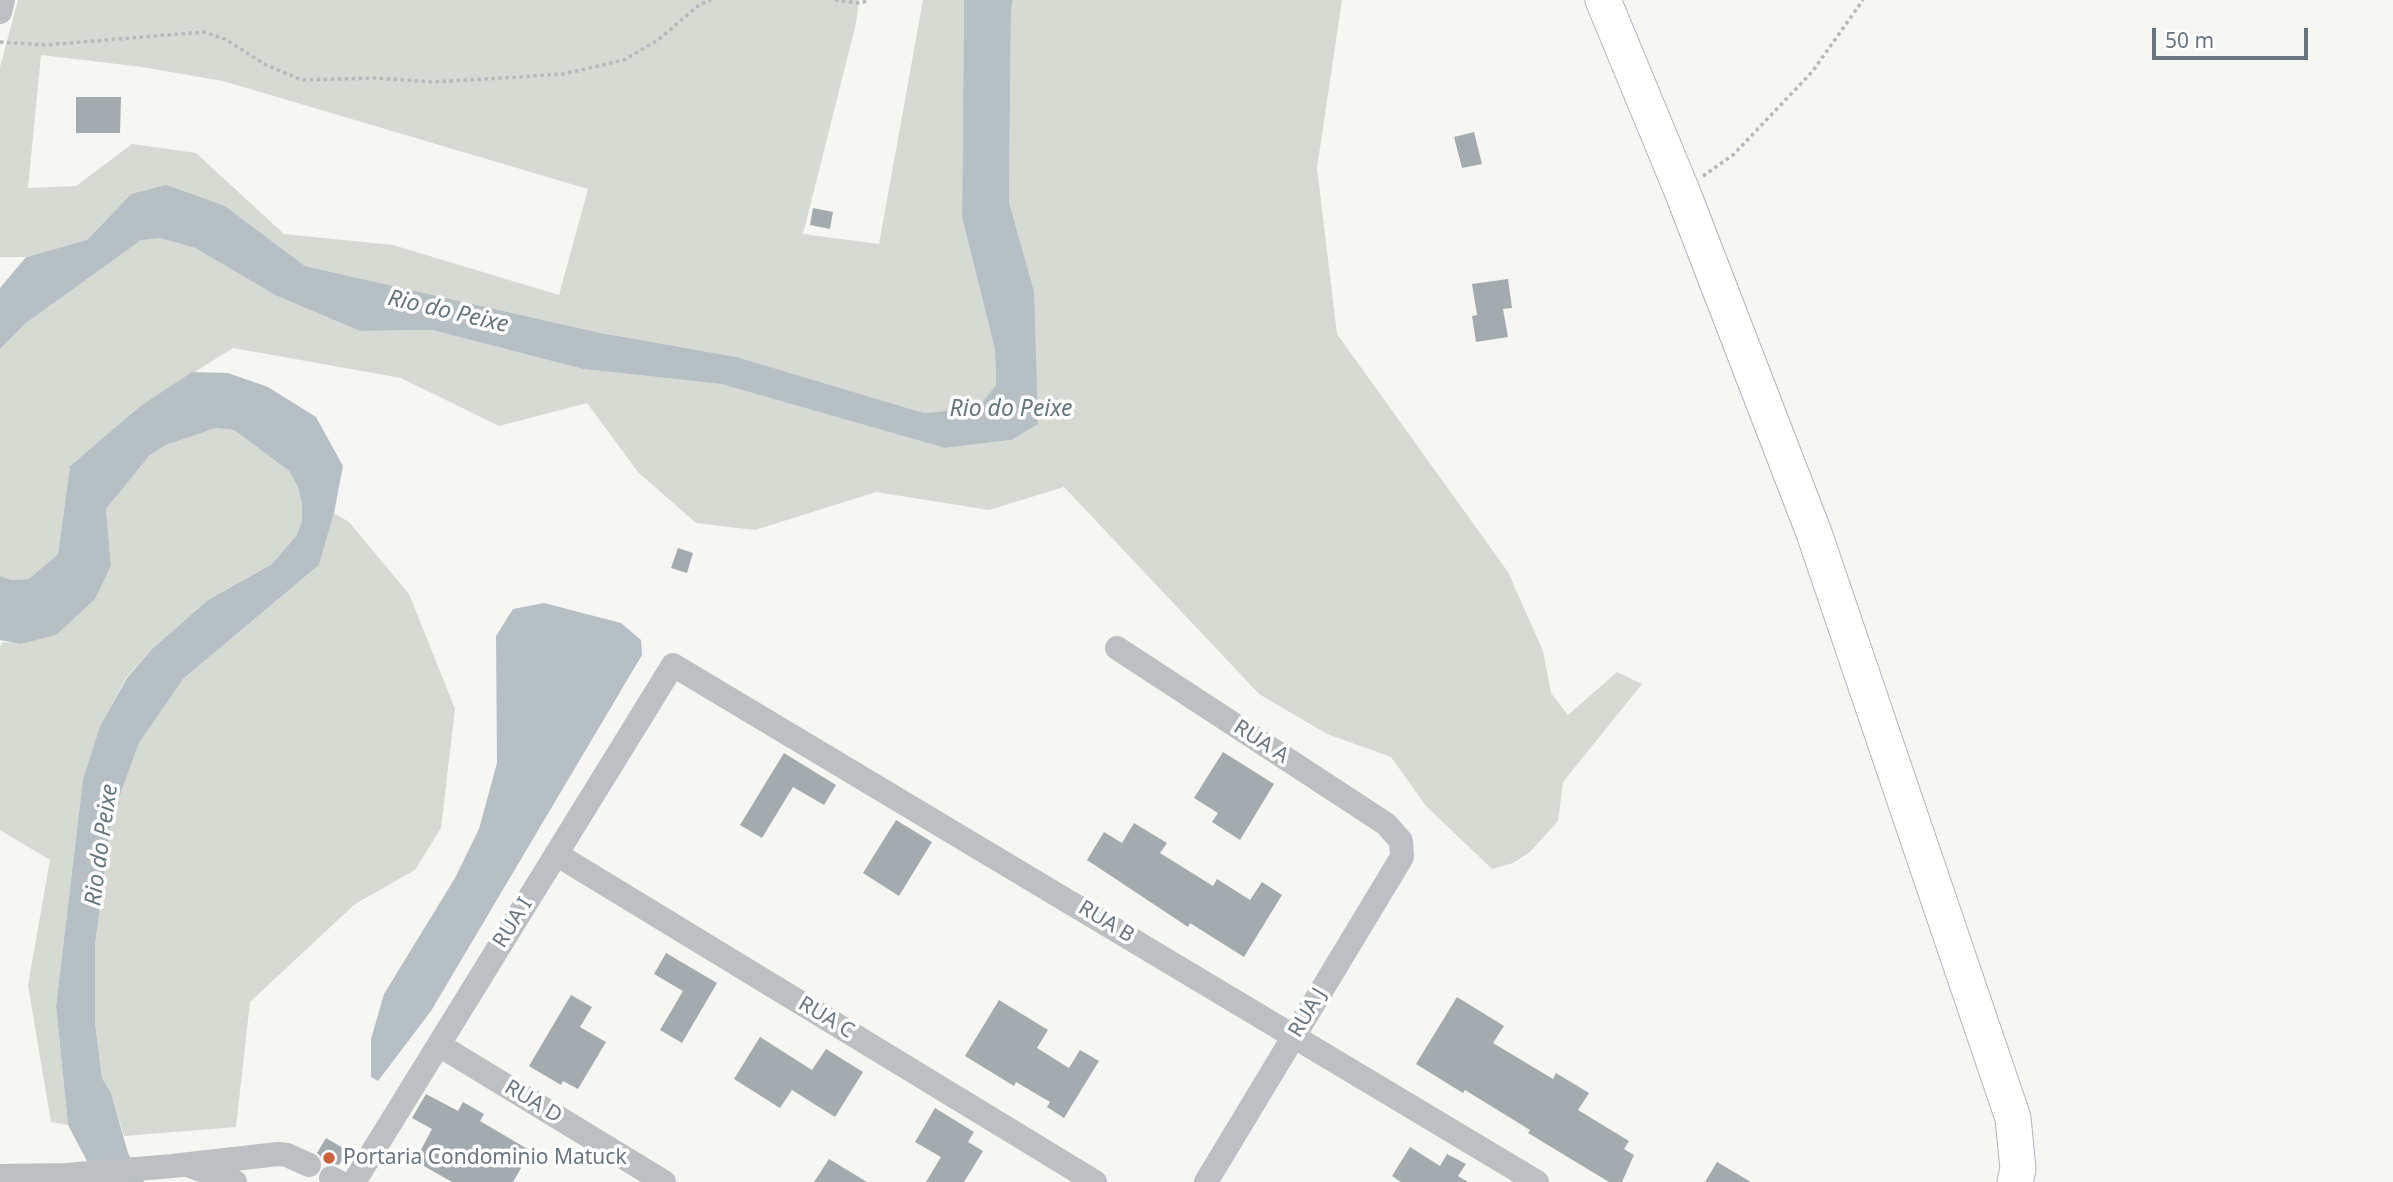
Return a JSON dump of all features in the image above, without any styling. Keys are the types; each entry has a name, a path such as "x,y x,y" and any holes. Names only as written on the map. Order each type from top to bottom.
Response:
{"street":[{"path":"0,12 3,0"},
{"path":"1603,0 1682,191 1814,533 2013,1118 2018,1169 2015,1182"},
{"name":"RUA A","path":"1117,648 1386,824 1401,841"},
{"name":"RUA I","path":"341,1181 439,1045 673,665"},
{"name":"RUA B","path":"673,665 1537,1182"},
{"name":"RUA J","path":"1206,1182 1402,857 1401,841"},
{"name":"RUA C","path":"556,854 1095,1182"},
{"name":"RUA D","path":"439,1045 664,1182"},
{"path":"0,1176 66,1175 179,1166 278,1154 309,1166"},
{"path":"179,1166 235,1182"}],"path":[{"path":"0,42 45,45 204,33 226,40 266,65 302,80 376,78 431,82 563,74 624,60 658,40 699,5 711,0"},
{"path":"835,0 859,3 868,1"},
{"path":"1682,191 1733,155 1812,72 1863,0"}],"shaded area":[{"path":"18,0 859,0 856,23 803,234 879,244 923,0 964,0 962,217 995,350 996,385 979,408 924,413 737,357 601,333 305,266 225,206 131,194 87,240 26,257 0,257 0,67","holes":["41,55 142,67 223,81 588,189 559,295 393,245 284,234 196,153 132,144 76,186 28,188"]},
{"path":"1013,0 1342,0 1317,168 1337,334 1508,572 1543,651 1551,693 1568,715 1617,672 1642,684 1563,782 1558,821 1530,852 1513,863 1492,869 1426,806 1391,757 1327,734 1259,694 1064,487 989,510 876,492 755,530 696,523 638,472 587,403 499,426 401,378 233,348 139,407 70,466 58,554 30,579 12,580 0,576 0,349 26,323 141,239 160,238 195,248 277,296 360,331 432,330 583,369 721,384 945,448 1011,440 1034,291 1009,202"},
{"path":"216,428 234,430 289,471 298,487 302,503 302,521 296,536 272,564 208,600 152,649 126,678 100,726 83,779 56,1006 68,1125 51,1122 28,985 50,860 0,830 0,646 3,642 20,644 111,565 106,509 150,455 166,445"},
{"path":"334,513 349,522 409,594 455,709 441,828 415,870 355,904 250,1002 236,1127 124,1136 111,1093 102,1078 95,1023 95,946 111,820 139,743 184,678 319,565"}],"water":[{"name":"Rio do Peixe","path":"964,0 1013,0 1009,202 1034,291 1038,424 1011,440 945,448 721,384 583,369 432,330 360,331 277,296 195,248 160,238 141,240 26,323 0,349 0,288 26,257 87,240 131,194 166,185 225,206 305,266 601,333 737,357 924,413 978,408 996,385 995,350 962,217"},
{"name":"Rio do Peixe","path":"192,372 228,373 268,387 316,417 343,466 334,513 319,565 184,678 139,743 111,820 95,946 95,1023 102,1078 111,1093 128,1153 144,1182 98,1182 68,1125 56,1006 83,779 100,726 127,678 152,649 208,600 272,564 296,536 302,521 302,503 298,487 289,471 234,430 216,428 166,445 150,455 106,509 111,565 95,599 56,635 20,644 0,640 0,576 12,580 29,579 58,554 70,466 139,407"},
{"path":"544,603 621,623 641,640 642,655 431,1011 378,1081 371,1077 371,1039 384,994 455,878 479,829 497,763 496,636 513,609"}],"building":[{"path":"76,97 121,97 120,133 76,133"},
{"path":"1474,132 1482,164 1462,168 1454,137"},
{"path":"813,208 833,212 830,229 810,225"},
{"path":"1508,279 1512,308 1503,309 1508,337 1476,342 1472,316 1477,315 1472,284"},
{"path":"678,548 693,553 687,573 671,568"},
{"path":"1223,752 1274,784 1240,840 1212,822 1218,813 1194,798"},
{"path":"784,753 836,785 824,805 793,787 762,838 740,825"},
{"path":"896,820 932,842 899,896 863,873"},
{"path":"1134,823 1167,843 1160,853 1213,886 1217,879 1250,900 1262,882 1282,895 1244,957 1190,923 1188,927 1087,860 1104,832 1122,843"},
{"path":"666,953 717,983 682,1043 660,1030 683,991 654,974"},
{"path":"571,995 592,1007 580,1027 606,1042 578,1089 563,1081 561,1085 529,1066"},
{"path":"1457,997 1504,1026 1493,1043 1553,1079 1556,1073 1589,1093 1578,1110 1629,1141 1624,1149 1634,1155 1622,1182 1609,1182 1528,1133 1530,1130 1465,1090 1463,1093 1416,1064"},
{"path":"999,1000 1048,1030 1037,1048 1069,1068 1080,1050 1099,1061 1064,1118 1047,1107 1050,1102 1016,1082 1014,1086 965,1056"},
{"path":"760,1037 812,1070 826,1049 863,1072 835,1117 792,1090 780,1108 734,1079"},
{"path":"426,1094 458,1111 463,1102 484,1114 480,1121 531,1151 513,1182 452,1182 415,1161 432,1129 412,1118"},
{"path":"935,1108 974,1132 968,1142 983,1151 964,1182 926,1182 941,1157 915,1142"},
{"path":"326,1138 348,1151 339,1165 324,1165 317,1153"},
{"path":"1410,1147 1440,1166 1447,1154 1466,1164 1458,1176 1468,1182 1401,1182 1392,1176"},
{"path":"829,1159 867,1182 814,1182"},
{"path":"1717,1162 1751,1182 1705,1182"}],"place":[{"name":"Portaria Condominio Matuck","path":"329,1158"}]}
